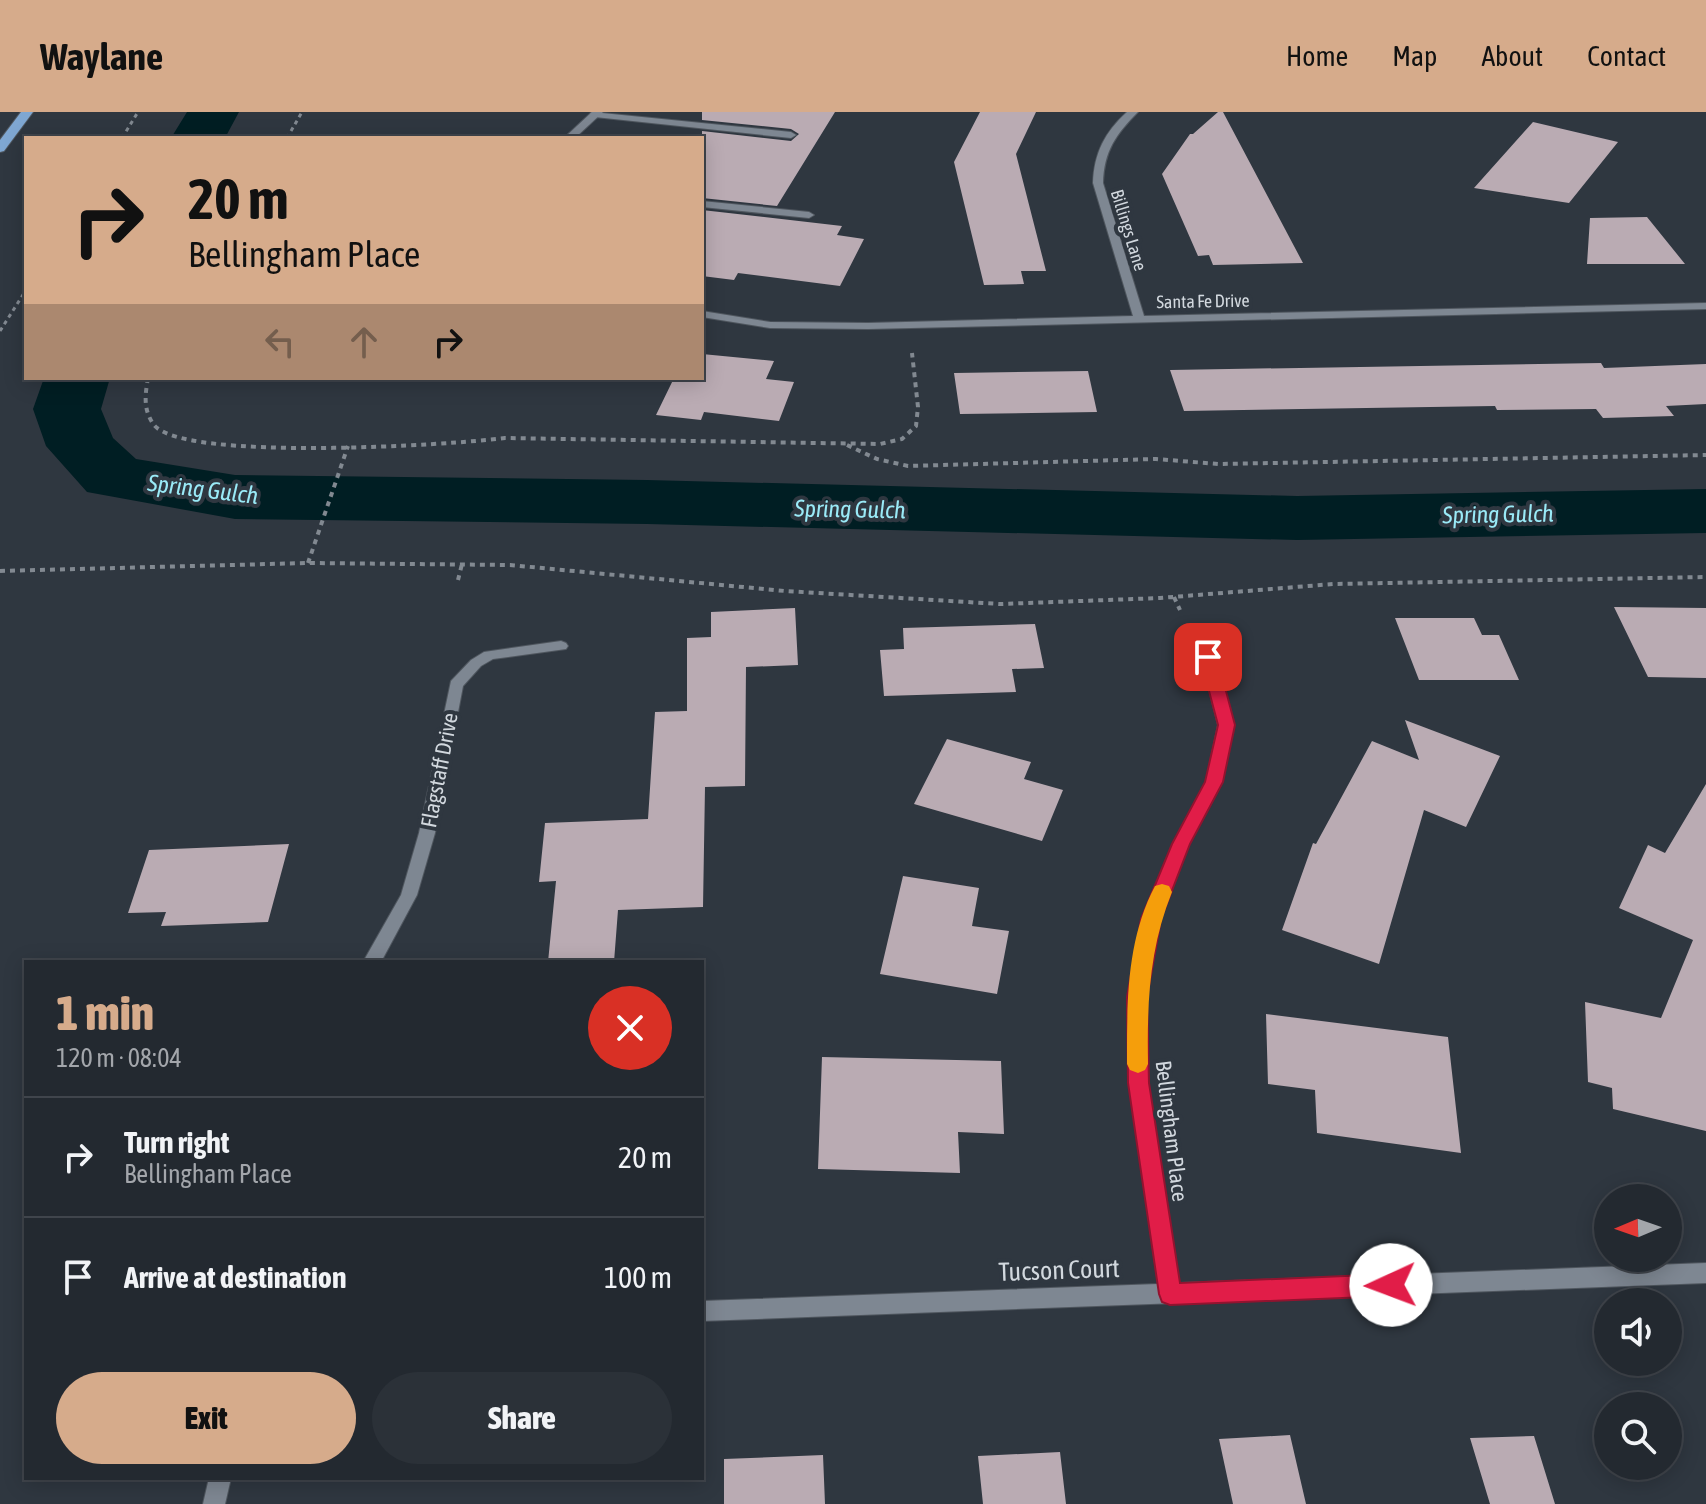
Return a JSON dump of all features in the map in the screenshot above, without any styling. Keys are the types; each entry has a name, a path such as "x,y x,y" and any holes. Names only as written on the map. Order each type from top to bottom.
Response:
{"main road":[{"path":"0,148 27,112"}],"street":[{"name":"Billings Lane","path":"1133,112 1117,125 1104,143 1098,163 1098,183 1140,320"},
{"path":"571,136 597,113 791,135"},
{"path":"704,204 809,215"},
{"name":"Santa Fe Drive","path":"704,314 770,325 908,325 1706,306"},
{"name":"Flagstaff Drive","path":"373,960 409,895 427,833 456,685 476,663 489,655 561,646"},
{"name":"Bellingham Place","path":"1170,1294 1138,1083 1137,997 1151,919 1181,844 1214,782 1226,725 1208,657"},
{"name":"Tucson Court","path":"704,1311 1706,1273"},
{"path":"214,1504 220,1480"}],"path":[{"path":"123,136 138,112"},
{"path":"288,136 302,112"},
{"path":"0,331 24,293"},
{"path":"147,380 144,392 147,415 155,426 183,440 233,447 458,444 505,438 892,442 902,439 916,426 918,407 908,325"},
{"path":"844,443 877,459 908,466 1156,459 1218,464 1706,455"},
{"path":"308,563 348,446"},
{"path":"0,571 308,563 510,565 785,591 1000,604 1174,597 1333,584 1706,577"},
{"path":"458,580 462,564"},
{"path":"1174,597 1180,610"}],"building":[{"path":"702,112 835,112 777,206 704,198 702,131 791,141 799,134 791,129 702,120"},
{"path":"980,112 1036,112 1016,154 1046,271 1021,271 1024,284 984,285 954,162"},
{"path":"1218,112 1223,112 1303,263 1213,265 1209,255 1198,256 1162,174 1190,134"},
{"path":"1533,122 1618,142 1569,203 1474,188"},
{"path":"704,210 842,226 837,235 864,239 840,286 738,273 734,280 704,276"},
{"path":"1647,217 1685,264 1587,264 1590,218"},
{"path":"704,354 774,361 766,379 794,382 779,421 704,412 701,420 656,415 673,380 704,380"},
{"path":"1601,363 1604,368 1706,364 1706,404 1666,406 1674,416 1603,418 1596,409 1497,410 1495,406 1184,411 1170,370"},
{"path":"1088,371 1097,412 960,414 954,373"},
{"path":"1614,607 1706,608 1706,678 1648,677"},
{"path":"795,608 798,665 746,667 745,786 705,787 703,907 618,910 614,960 548,960 556,881 539,882 545,823 648,819 655,712 687,711 687,638 711,637 711,612"},
{"path":"1395,618 1474,618 1482,635 1499,635 1519,680 1419,680"},
{"path":"1035,624 1044,668 1012,669 1016,692 884,696 880,650 904,649 903,628"},
{"path":"1405,720 1500,756 1466,827 1424,810 1379,964 1282,930 1313,843 1316,844 1372,741 1419,760"},
{"path":"947,739 1031,762 1024,779 1063,790 1042,841 914,804"},
{"path":"1706,784 1706,1131 1613,1109 1612,1088 1588,1082 1585,1002 1661,1018 1693,940 1619,908 1648,845 1665,853"},
{"path":"289,844 268,922 161,926 166,912 128,913 149,850"},
{"path":"903,876 979,888 972,926 1009,931 997,994 880,974"},
{"path":"1266,1014 1448,1037 1461,1153 1317,1133 1315,1090 1268,1084"},
{"path":"822,1057 1001,1061 1004,1134 958,1132 960,1173 818,1169"},
{"path":"1290,1435 1306,1504 1233,1504 1219,1439"},
{"path":"1534,1436 1555,1504 1490,1504 1470,1438"},
{"path":"1060,1452 1066,1504 983,1504 978,1456"},
{"path":"823,1455 825,1504 724,1504 724,1459"}],"waterway":[{"name":"Spring Gulch","path":"199,136 213,112"},
{"name":"Spring Gulch","path":"76,380 67,409 81,446 113,477 235,497 647,502 1297,518 1706,511"}],"slow traffic":[{"path":"1138,1064 1137,997 1142,958 1151,919 1162,892"}],"route":[{"path":"1208,657 1226,725 1214,782 1181,844 1151,919 1137,997 1138,1083 1170,1294 1391,1285"}]}
